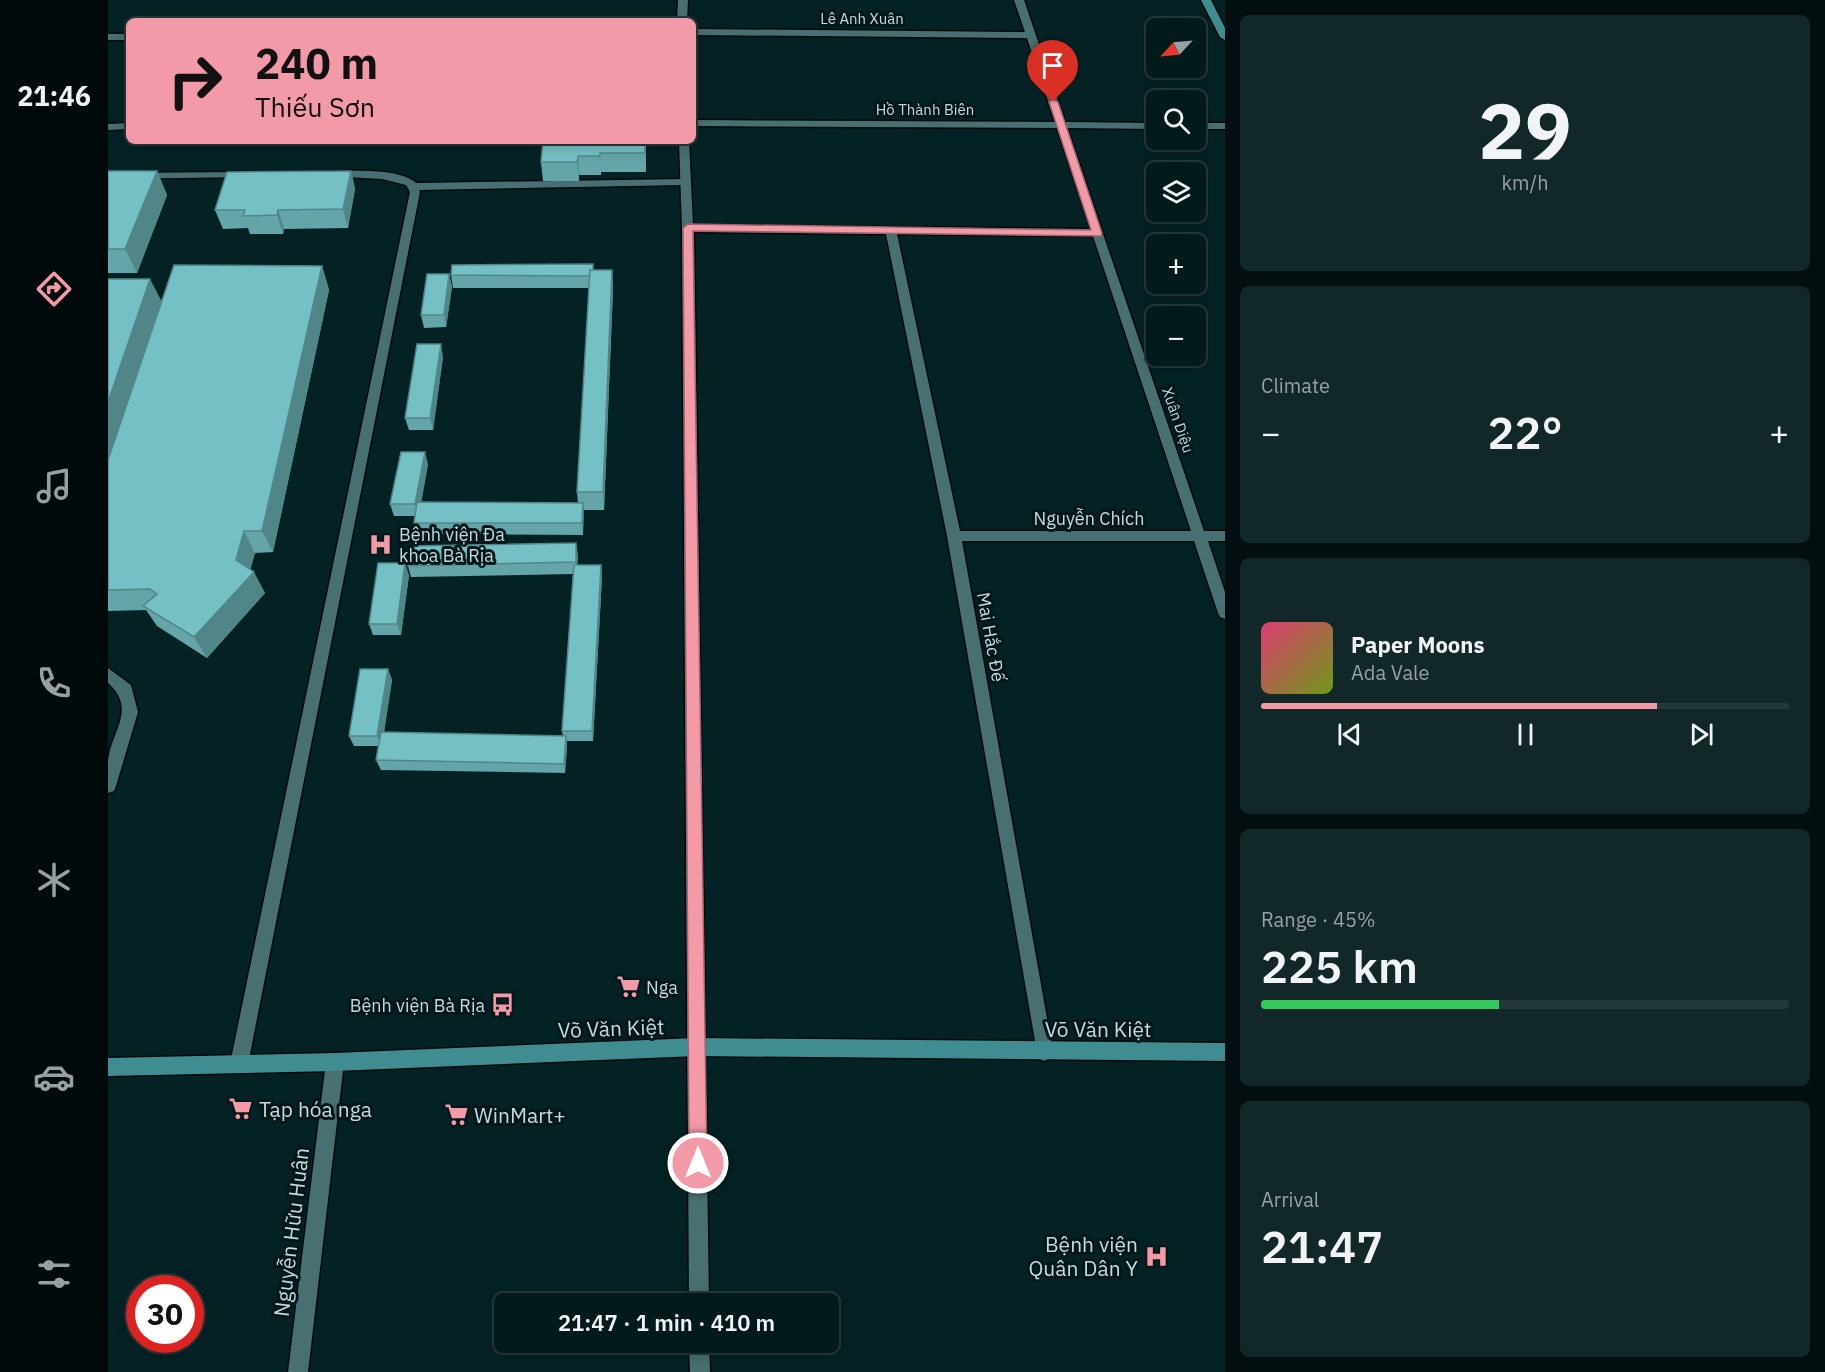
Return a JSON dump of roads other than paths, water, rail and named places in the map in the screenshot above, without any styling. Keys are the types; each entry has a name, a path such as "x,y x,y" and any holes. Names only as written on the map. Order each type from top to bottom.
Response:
{"street":[{"path":"682,0 682,18"},
{"name":"Xuân Diệu","path":"1019,0 1225,613"},
{"path":"1206,0 1225,37"},
{"name":"Lê Anh Xuân","path":"696,32 1030,34"},
{"path":"108,37 126,37"},
{"name":"Hồ Thành Biên","path":"696,123 1146,126"},
{"path":"108,127 126,126"},
{"path":"1206,126 1225,126"},
{"path":"684,144 688,228 699,1293"},
{"path":"239,1064 415,192 410,183 399,178 374,174 316,175"},
{"path":"108,176 258,175"},
{"path":"413,187 686,182"},
{"path":"688,228 1097,233"},
{"name":"Mai Hắc Đế","path":"891,231 954,536 1044,1052"},
{"name":"Nguyễn Chích","path":"954,536 1225,536"},
{"path":"108,674 126,690 130,712 114,754 108,786"},
{"name":"Võ Văn Kiệt","path":"108,1067 335,1062 697,1047 1225,1052"},
{"name":"Nguyễn Hữu Huân","path":"298,1372 335,1062"},
{"path":"699,1353 700,1372"}],"place":[{"name":"Bệnh viện Đa khoa Bà Rịa","path":"381,544"},
{"name":"Nga","path":"628,987"},
{"name":"Bệnh viện Bà Rịa","path":"503,1005"},
{"name":"Tạp hóa nga","path":"241,1109"},
{"name":"WinMart+","path":"456,1115"},
{"name":"Bệnh viện Quân Dân Y","path":"1156,1256"}]}
